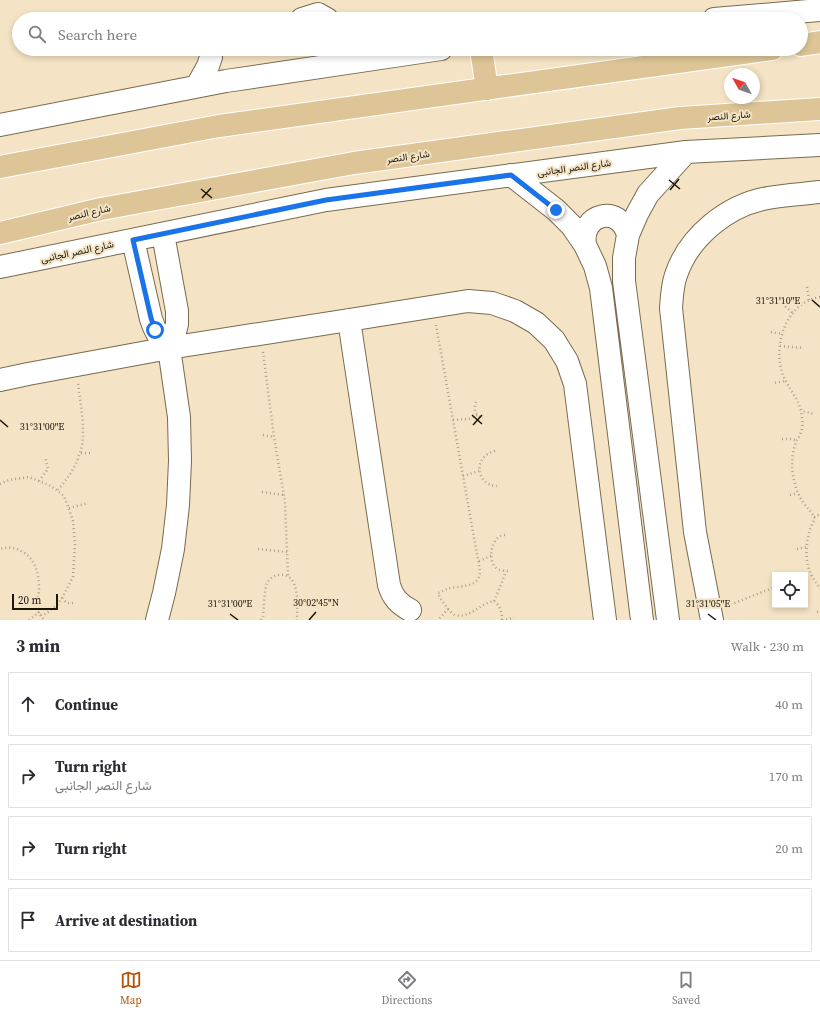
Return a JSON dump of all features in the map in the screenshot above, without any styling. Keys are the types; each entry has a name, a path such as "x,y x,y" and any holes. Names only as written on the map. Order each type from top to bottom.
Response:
{"main road":[{"path":"808,44 820,42"},
{"path":"482,56 487,89"},
{"path":"0,167 219,126 722,56"},
{"name":"شارع النصر","path":"0,233 100,209 354,163 680,118 820,109"}],"street":[{"path":"796,12 820,10"},
{"path":"197,86 208,66 210,56"},
{"path":"0,126 351,56"},
{"name":"شارع النصر الجانبى","path":"0,267 326,200 686,152 820,144"},
{"path":"668,620 624,281 624,258 628,235 648,194 686,152"},
{"path":"511,175 556,210 572,226 585,245 595,266 601,288 642,620"},
{"path":"711,616 695,532 671,308 672,292 676,275 690,248 699,237 720,218 752,202 768,198 820,192"},
{"path":"585,245 585,230 594,219 602,216 616,218 622,222 628,235"},
{"path":"157,620 173,549 179,498 180,461 179,417 169,348 177,324 177,311 163,234"},
{"path":"133,240 155,330 161,340 169,348"},
{"path":"0,380 169,348 468,301 492,303 515,311 536,324 554,340 567,361 575,384 605,620"},
{"path":"348,320 389,585 396,600 410,610"}],"path":[{"path":"807,287 809,300"},
{"path":"820,297 809,300 793,312 785,324 780,346 780,364 786,381 800,408 802,429 793,453 792,466 798,493 813,514 815,520 811,524 806,547 810,573 820,589"},
{"path":"782,304 793,312"},
{"path":"432,307 480,577 473,584 447,589 438,593 448,609 454,614 461,615 471,613 489,602 494,601"},
{"path":"771,332 783,334"},
{"path":"261,333 274,437 284,495 288,576"},
{"path":"780,346 804,348"},
{"path":"58,490 69,476 81,452 82,420 76,365"},
{"path":"775,383 786,381"},
{"path":"476,402 474,408 477,415 483,418"},
{"path":"800,408 802,411 815,414"},
{"path":"453,420 469,419 477,415"},
{"path":"263,435 274,437"},
{"path":"782,439 797,441"},
{"path":"495,451 490,452 483,458 479,466 479,471 486,482 493,486 497,486"},
{"path":"81,452 90,453"},
{"path":"39,481 48,469 45,458"},
{"path":"463,476 479,471"},
{"path":"0,484 10,480 29,478 51,486 64,496 73,521 76,543 73,577 62,598 56,605 44,615 39,614 29,620"},
{"path":"262,492 284,495"},
{"path":"790,495 798,493"},
{"path":"69,508 88,503"},
{"path":"814,517 820,514"},
{"path":"494,601 507,571 500,570 494,565 491,551 498,537 505,535"},
{"path":"797,549 806,547"},
{"path":"0,549 18,549 25,553 33,562 38,574 39,589 36,607 44,620"},
{"path":"258,549 288,552"},
{"path":"478,561 491,556"},
{"path":"261,620 263,617 267,583 273,577 280,574 288,576 294,582 296,589 297,620"},
{"path":"711,616 772,588"},
{"path":"62,598 67,603 73,603"},
{"path":"494,601 498,604 502,614 502,620 514,618"},
{"path":"438,620 448,609"}],"route":[{"path":"155,330 133,240 326,200 511,175 556,210"}]}
